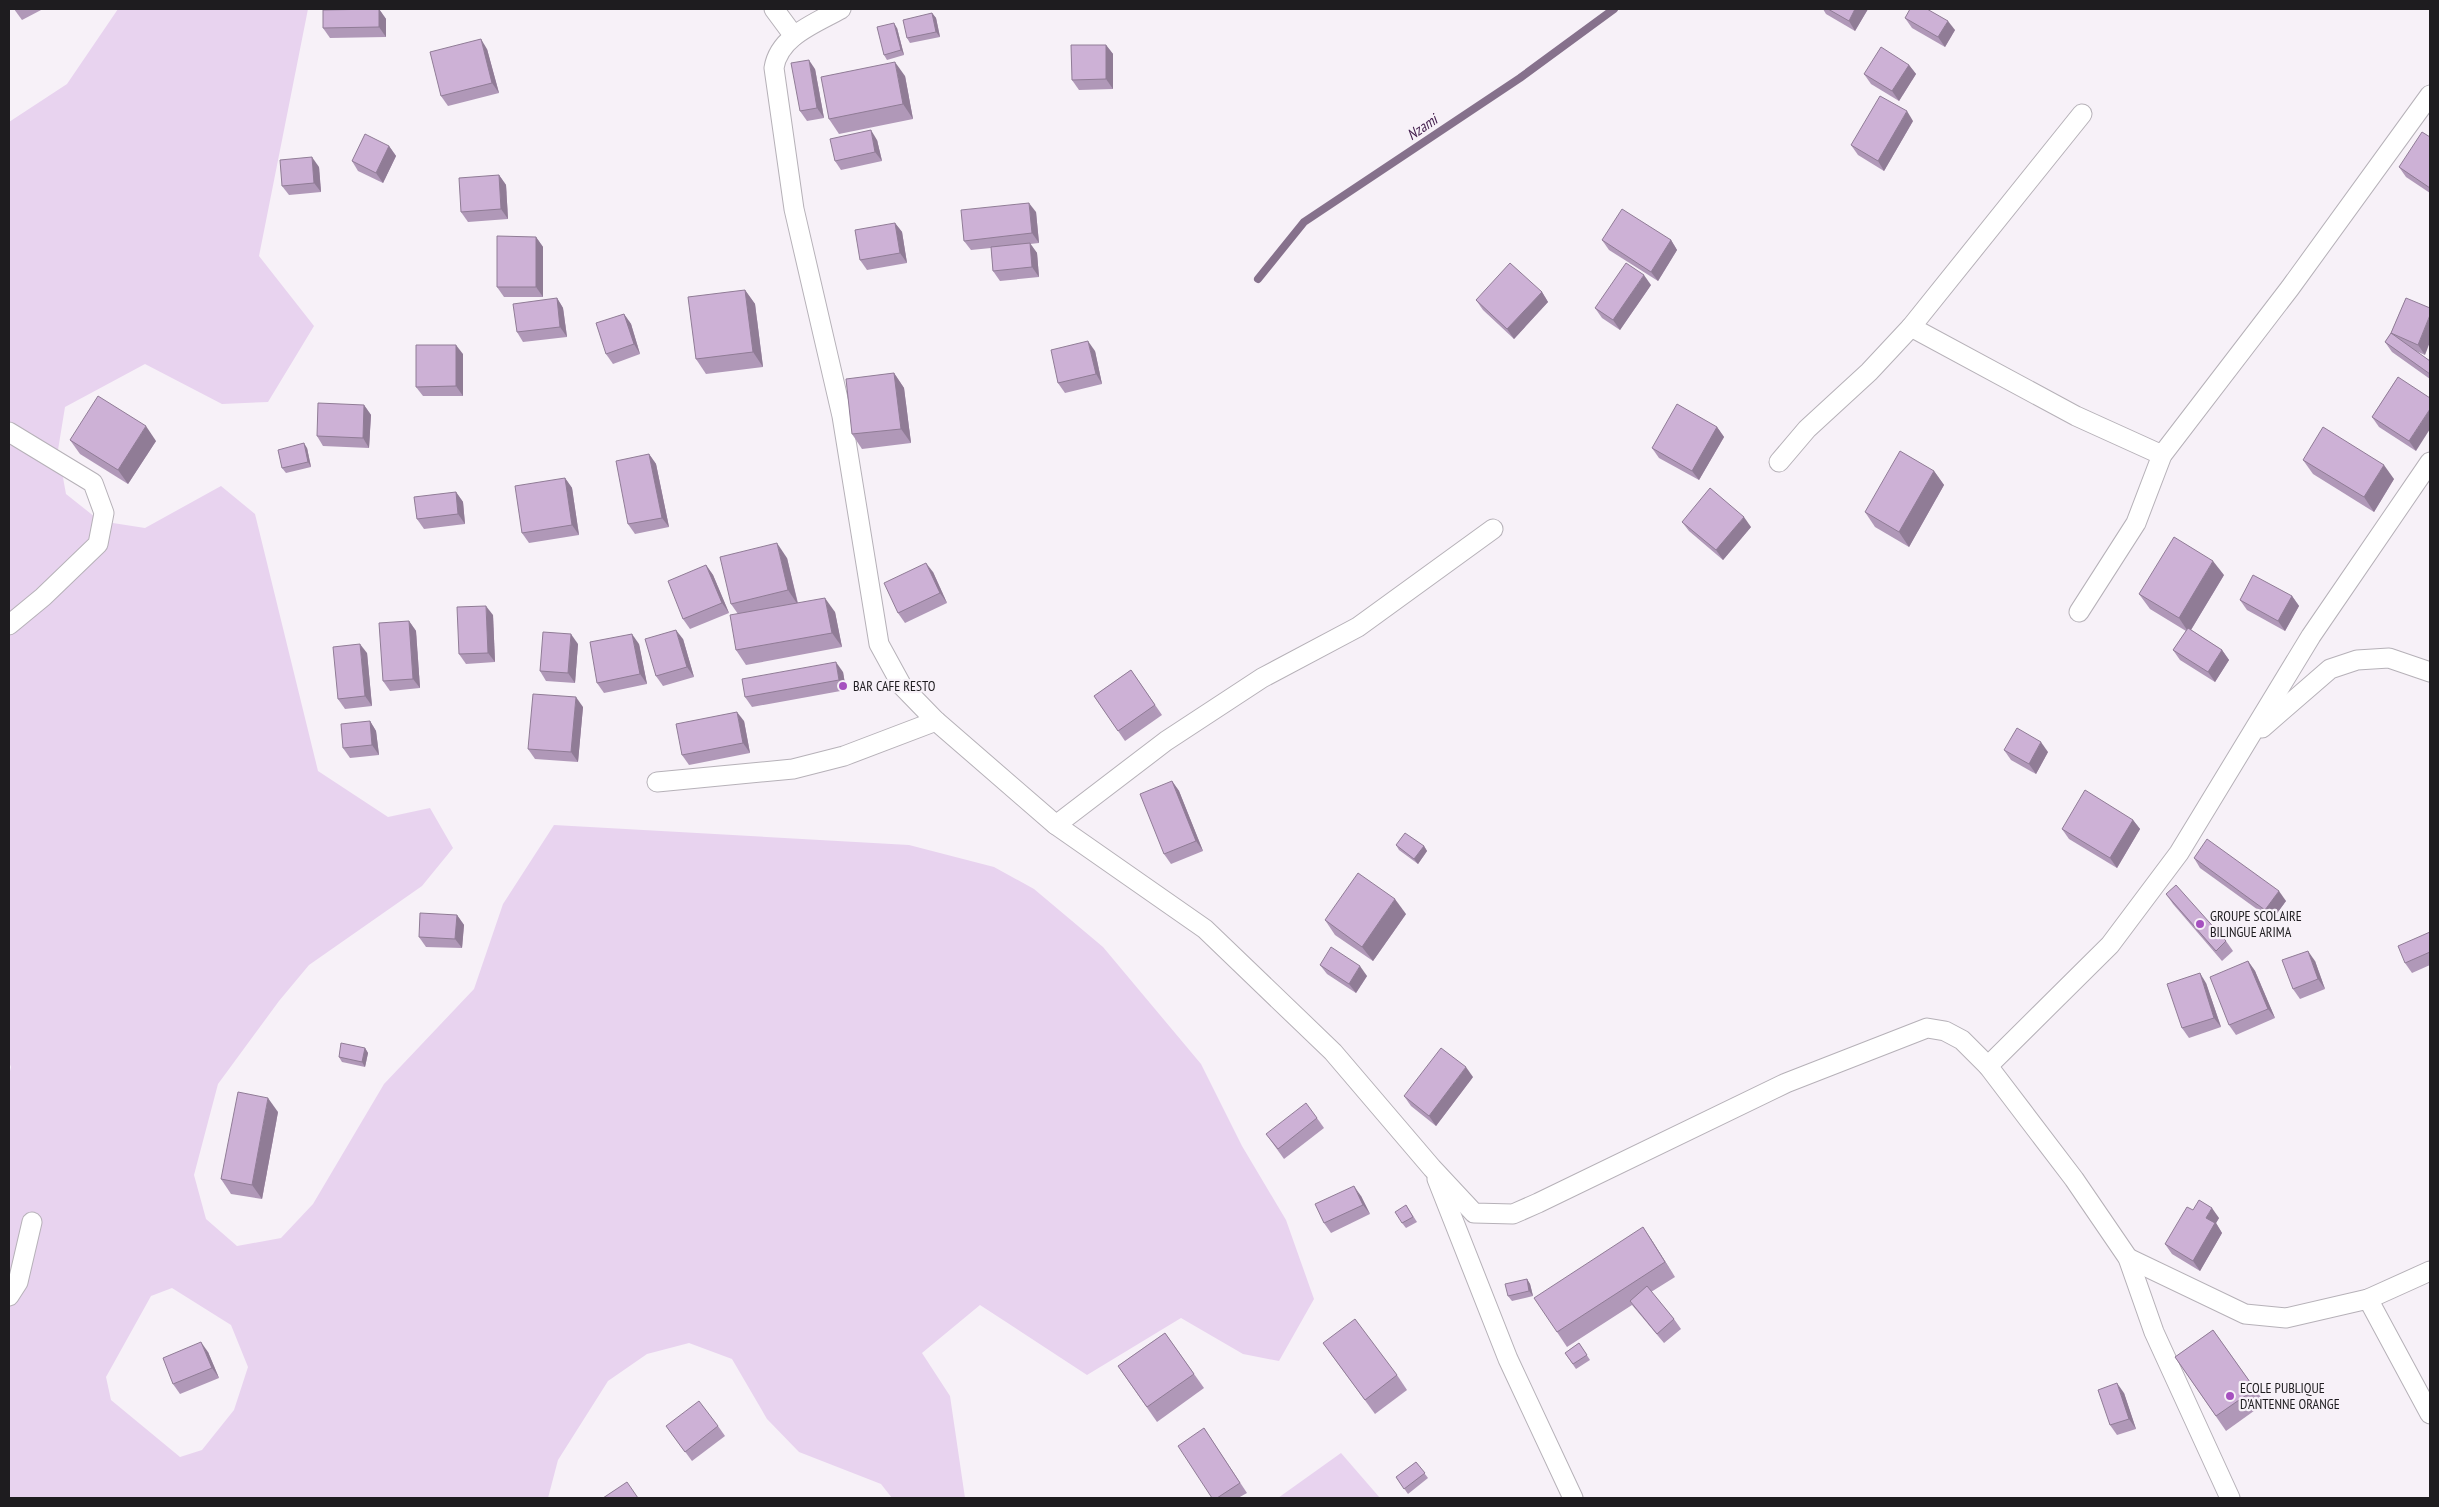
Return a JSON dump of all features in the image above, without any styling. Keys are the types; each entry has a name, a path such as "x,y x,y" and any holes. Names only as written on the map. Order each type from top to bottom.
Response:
{"street":[{"path":"774,9 794,36"},
{"path":"841,9 794,36 776,58 774,68 794,209 842,416 879,644 902,686 936,721 1056,825 1205,929 1333,1052 1432,1168 1474,1213 1513,1214 1786,1083 1927,1028 1945,1031 1962,1040 1988,1066 2074,1179 2128,1258 2154,1332 2230,1498"},
{"path":"2079,612 2136,523 2162,455 2427,105"},
{"path":"1779,462 1807,429 1869,372 1911,327 2082,114"},
{"path":"1911,327 2076,416 2162,455"},
{"path":"9,432 93,483 104,513 98,544 43,597 9,625"},
{"path":"1988,1066 2110,944 2179,853 2311,636 2430,462"},
{"path":"1056,825 1166,741 1262,678 1358,627 1493,529"},
{"path":"2249,739 2330,670 2357,660 2389,658 2430,672"},
{"path":"657,782 793,769 844,756 936,721"},
{"path":"1432,1168 1508,1359 1572,1498"},
{"path":"9,1296 18,1282 32,1222"},
{"path":"2128,1258 2245,1314 2286,1318 2368,1299 2430,1271"},
{"path":"2368,1299 2430,1414"}],"shaded area":[{"path":"118,9 308,9 259,256 314,326 268,402 222,404 145,364 65,407 58,450 66,494 100,521 145,528 221,486 255,514 318,771 388,817 430,808 453,848 422,886 309,965 279,1001 218,1084 194,1175 206,1219 237,1246 281,1238 313,1204 384,1084 474,989 503,904 554,825 909,845 994,867 1034,889 1103,947 1201,1064 1242,1146 1286,1220 1314,1299 1279,1361 1243,1354 1181,1318 1087,1375 980,1305 922,1353 950,1396 965,1498 892,1498 881,1484 799,1452 767,1419 732,1359 689,1343 647,1354 608,1381 558,1460 548,1498 9,1498 9,1075 11,1067 9,1062 9,122 67,84","holes":["172,1288 231,1325 248,1367 234,1410 202,1450 180,1457 111,1400 106,1377 151,1296"]},
{"path":"1341,1453 1380,1498 1278,1498"}],"building":[{"path":"379,9 379,27 323,28 323,10"},
{"path":"1828,9 1855,9 1849,21"},
{"path":"1910,9 1927,9 1948,21 1938,37 1905,18"},
{"path":"932,13 936,32 907,38 903,20"},
{"path":"894,23 901,50 884,55 877,27"},
{"path":"481,39 492,83 441,96 430,52"},
{"path":"1071,45 1106,45 1106,79 1072,80"},
{"path":"1881,47 1909,65 1892,91 1864,74"},
{"path":"809,60 817,108 800,111 791,63"},
{"path":"895,62 903,104 829,119 821,77"},
{"path":"1880,96 1907,111 1878,161 1851,145"},
{"path":"871,130 875,152 835,161 830,139"},
{"path":"2422,132 2430,137 2430,188 2399,167"},
{"path":"365,134 389,146 376,173 352,161"},
{"path":"312,157 314,183 282,186 280,160"},
{"path":"499,175 501,209 461,212 459,178"},
{"path":"1029,203 1032,233 964,241 961,210"},
{"path":"1622,209 1671,240 1651,272 1602,240"},
{"path":"895,223 900,253 860,260 855,230"},
{"path":"497,236 536,237 536,287 497,287"},
{"path":"1030,243 1032,267 993,271 991,247"},
{"path":"1510,263 1542,292 1507,329 1476,300"},
{"path":"1626,263 1644,275 1613,320 1595,308"},
{"path":"745,290 753,352 696,359 688,297"},
{"path":"557,298 560,327 517,332 513,304"},
{"path":"2406,298 2430,308 2430,315 2418,345 2391,333"},
{"path":"624,314 634,344 606,354 596,323"},
{"path":"2391,333 2430,361 2430,374 2385,342"},
{"path":"1088,341 1096,374 1058,383 1051,350"},
{"path":"416,345 456,345 456,386 416,387"},
{"path":"894,373 901,429 852,434 846,379"},
{"path":"2398,377 2430,398 2430,409 2409,441 2372,417"},
{"path":"98,396 146,426 118,470 70,440"},
{"path":"318,403 364,405 363,438 317,436"},
{"path":"1677,404 1717,427 1692,471 1652,448"},
{"path":"2323,427 2384,465 2364,497 2303,460"},
{"path":"304,443 308,462 282,468 278,450"},
{"path":"1900,451 1934,471 1899,532 1865,512"},
{"path":"649,454 662,518 628,524 616,461"},
{"path":"565,478 572,525 522,533 515,486"},
{"path":"1710,488 1744,517 1716,550 1682,522"},
{"path":"456,492 458,514 417,519 414,497"},
{"path":"2174,537 2213,561 2179,618 2139,594"},
{"path":"777,543 788,590 731,604 720,557"},
{"path":"926,563 940,593 898,613 884,583"},
{"path":"706,565 722,603 683,619 668,581"},
{"path":"2253,575 2292,596 2278,621 2240,600"},
{"path":"825,598 832,633 736,650 730,615"},
{"path":"486,606 488,653 459,654 457,607"},
{"path":"409,621 413,679 383,681 379,623"},
{"path":"2188,628 2222,650 2208,672 2173,650"},
{"path":"676,630 687,667 656,676 645,639"},
{"path":"543,632 571,634 568,673 540,671"},
{"path":"632,634 640,674 597,683 590,642"},
{"path":"360,644 365,696 338,699 333,647"},
{"path":"836,662 839,680 745,697 742,679"},
{"path":"1131,670 1155,705 1118,731 1094,696"},
{"path":"533,694 576,697 571,752 528,749"},
{"path":"737,712 743,743 682,755 676,724"},
{"path":"370,721 372,745 343,748 341,724"},
{"path":"2017,728 2041,742 2029,764 2004,750"},
{"path":"1172,781 1196,841 1164,854 1140,794"},
{"path":"2085,790 2133,820 2110,858 2062,829"},
{"path":"1405,833 1424,846 1414,859 1396,845"},
{"path":"2207,839 2279,891 2265,910 2194,858"},
{"path":"1358,873 1395,899 1362,947 1325,920"},
{"path":"2176,885 2226,941 2216,951 2166,894"},
{"path":"420,913 457,915 455,939 419,937"},
{"path":"2430,932 2430,952 2405,963 2398,946"},
{"path":"1331,947 1360,966 1349,984 1320,965"},
{"path":"2308,951 2318,979 2293,989 2282,960"},
{"path":"2248,961 2268,1009 2229,1025 2210,977"},
{"path":"2200,973 2214,1018 2182,1028 2167,984"},
{"path":"341,1043 365,1048 362,1062 339,1057"},
{"path":"1441,1048 1466,1067 1429,1116 1404,1096"},
{"path":"238,1092 268,1098 252,1185 221,1179"},
{"path":"1306,1103 1317,1118 1278,1149 1266,1134"},
{"path":"1354,1186 1363,1205 1324,1223 1315,1204"},
{"path":"2199,1200 2212,1208 2206,1218 2215,1223 2193,1261 2165,1244 2187,1207 2193,1210"},
{"path":"1406,1205 1413,1217 1402,1223 1395,1212"},
{"path":"1643,1227 1665,1262 1557,1332 1534,1298"},
{"path":"1527,1279 1529,1291 1508,1296 1505,1284"},
{"path":"1647,1286 1674,1319 1657,1334 1630,1301"},
{"path":"1355,1319 1397,1375 1365,1400 1323,1343"},
{"path":"2213,1330 2255,1389 2216,1416 2175,1357"},
{"path":"1165,1333 1194,1374 1147,1407 1118,1366"},
{"path":"201,1342 212,1368 173,1384 163,1358"},
{"path":"1579,1343 1587,1355 1573,1364 1565,1353"},
{"path":"2117,1383 2129,1419 2110,1425 2098,1390"},
{"path":"699,1401 718,1426 685,1452 666,1426"},
{"path":"1204,1428 1240,1483 1217,1498 1212,1498 1178,1446"},
{"path":"1416,1462 1425,1473 1404,1489 1396,1477"},
{"path":"627,1482 638,1498 603,1498"}],"waterway":[{"name":"Nzami","path":"1258,279 1304,222 1520,78 1614,9"}],"place":[{"name":"BAR CAFE RESTO","path":"843,686"},
{"name":"GROUPE SCOLAIRE BILINGUE ARIMA","path":"2200,924"},
{"name":"ECOLE PUBLIQUE D'ANTENNE ORANGE","path":"2230,1396"}]}
